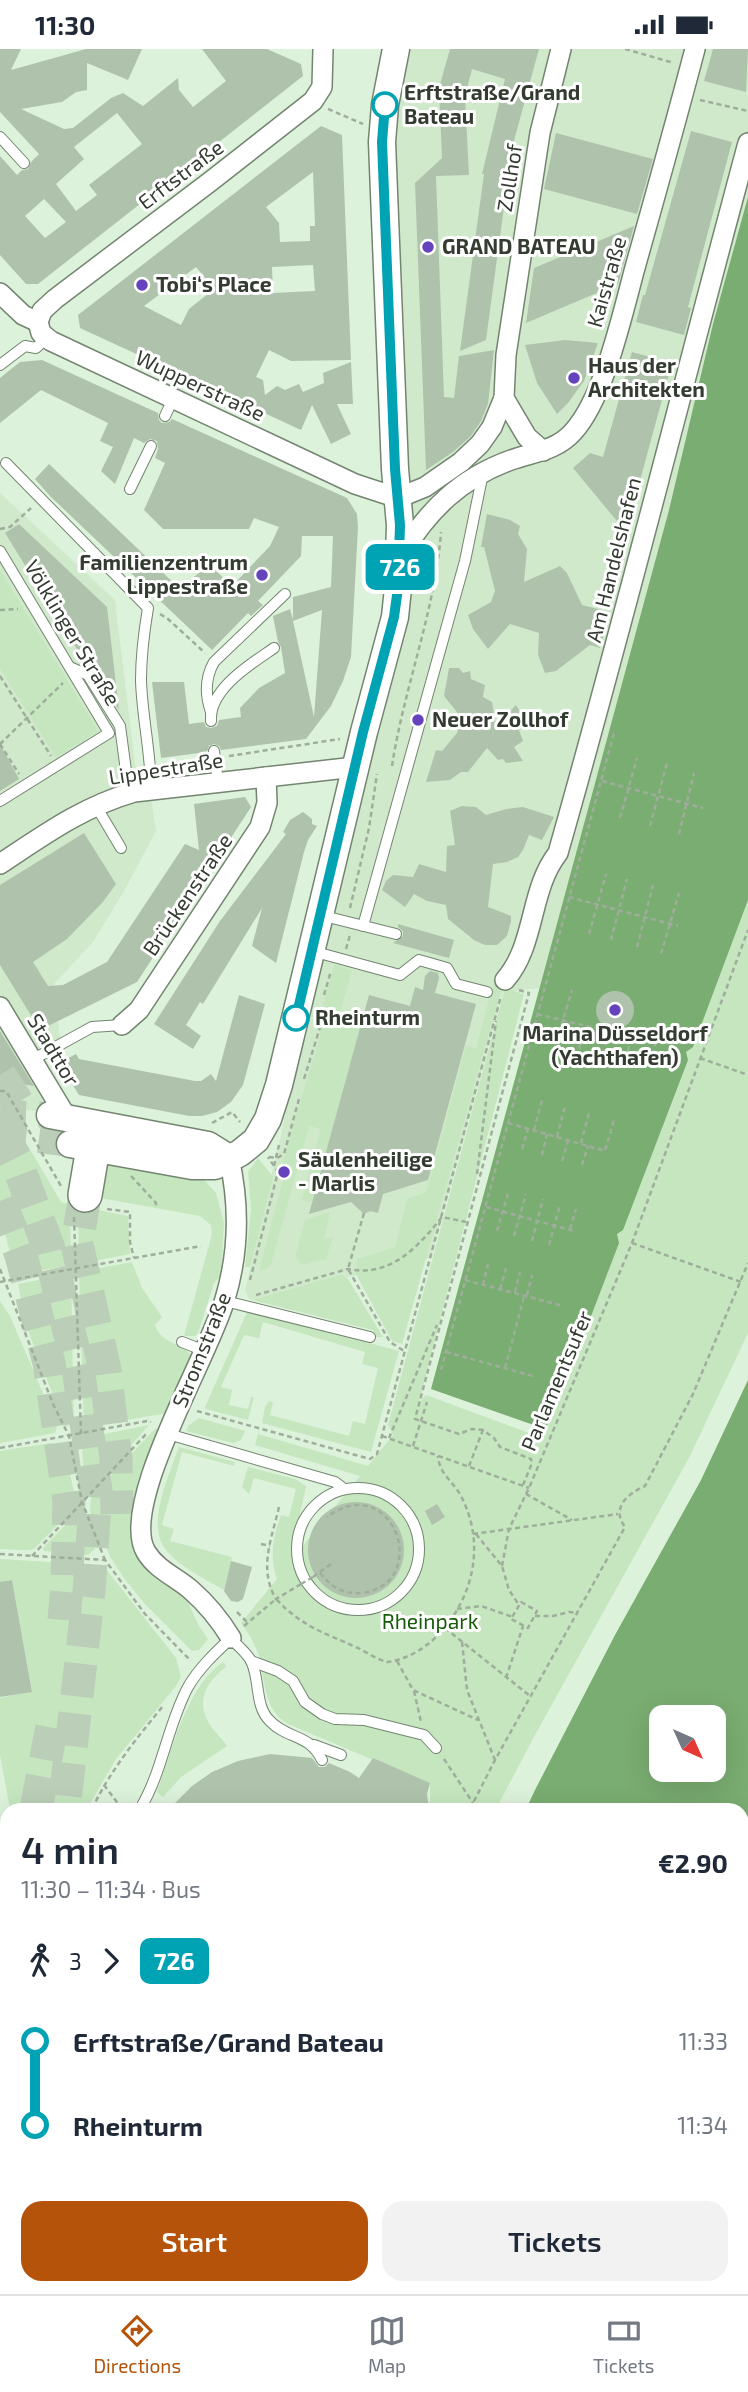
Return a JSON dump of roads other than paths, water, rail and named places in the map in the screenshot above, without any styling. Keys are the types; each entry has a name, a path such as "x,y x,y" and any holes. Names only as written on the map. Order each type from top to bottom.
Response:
{"highway":[{"path":"71,1129 80,1206"}],"street":[{"name":"Erftstraße","path":"42,330 43,311 55,299 313,101 322,87 323,49"},
{"path":"71,1129 205,1168 215,1166 256,1140 268,1119 279,1085 394,617 401,555 395,469 383,125 396,49"},
{"name":"Zollhof","path":"398,498 432,483 472,452 492,427 503,398 506,355 540,133 561,49"},
{"name":"Kaistraße","path":"401,555 447,497 472,477 515,458 544,451 558,444 573,432 589,409 615,341 693,58"},
{"name":"Am Handelshafen","path":"505,980 517,965 546,869 558,853 605,688 748,143"},
{"name":"Wupperstraße","path":"0,293 42,330 169,407 355,484 398,498"},
{"path":"503,398 527,437 544,451"},
{"name":"Lippestraße","path":"0,864 79,812 142,791 355,767"},
{"name":"Brückenstraße","path":"122,1025 139,1010 260,827 267,803 266,778"},
{"name":"Stadttor","path":"0,1007 71,1129"},
{"name":"Stromstraße","path":"229,1158 238,1221 225,1301 206,1352 152,1473 141,1513 140,1534 146,1552 168,1575 188,1587 207,1604 231,1638"}],"lane":[{"path":"0,137 24,163"},
{"name":"Erftstraße","path":"0,365 24,346 36,348 42,330"},
{"path":"130,489 151,446"},
{"path":"6,463 148,608 141,681 151,767 142,791 126,772 120,726 88,675 72,670"},
{"path":"358,924 465,561 484,470"},
{"name":"Völklinger Straße","path":"0,551 109,733 0,800"},
{"path":"274,648 225,687 211,717 207,702 208,672 285,594"},
{"path":"214,751 218,782"},
{"path":"95,805 121,848"},
{"path":"320,915 396,934"},
{"path":"312,951 400,975 419,960 447,968 456,983 487,992"},
{"path":"32,1060 92,1027 122,1025"},
{"path":"225,1301 370,1337"},
{"path":"182,1342 206,1352"},
{"path":"170,1429 335,1482 344,1489 368,1488 390,1497 407,1513 417,1535 418,1559 409,1581 393,1598 371,1608 347,1609 325,1600 308,1584 298,1563 298,1539 306,1516 322,1499 344,1489"},
{"path":"144,1803 153,1788 185,1693 199,1670 231,1638 251,1661 263,1713 267,1718 283,1731 341,1755"},
{"path":"251,1661 278,1671 293,1681 305,1702 322,1714 335,1719 364,1720 424,1735 436,1748"},
{"path":"313,1745 322,1760"}],"tunnel":[{"path":"0,1075 24,1113"},
{"path":"0,1113 50,1115"},
{"path":"0,1129 16,1160 49,1249 78,1368 96,1491 89,1591 65,1803"},
{"path":"0,1137 70,1144"},
{"path":"85,1195 77,1244 105,1370 116,1459 117,1514"},
{"path":"0,1201 21,1255 49,1363 69,1500 64,1620"},
{"path":"37,1803 55,1711"}],"place":[{"name":"Erftstraße/Grand Bateau","path":"385,105"},
{"name":"GRAND BATEAU","path":"428,247"},
{"name":"Tobi‘s Place","path":"142,285"},
{"name":"Haus der Architekten","path":"574,378"},
{"name":"Familienzentrum Lippestraße","path":"262,575"},
{"name":"Neuer Zollhof","path":"418,720"},
{"name":"Marina Düsseldorf (Yachthafen)","path":"615,1010"},
{"name":"Rheinturm","path":"296,1018"},
{"name":"Säulenheilige - Marlis","path":"284,1172"}],"park label":[{"name":"Rheinpark","path":"430,1622"}]}
